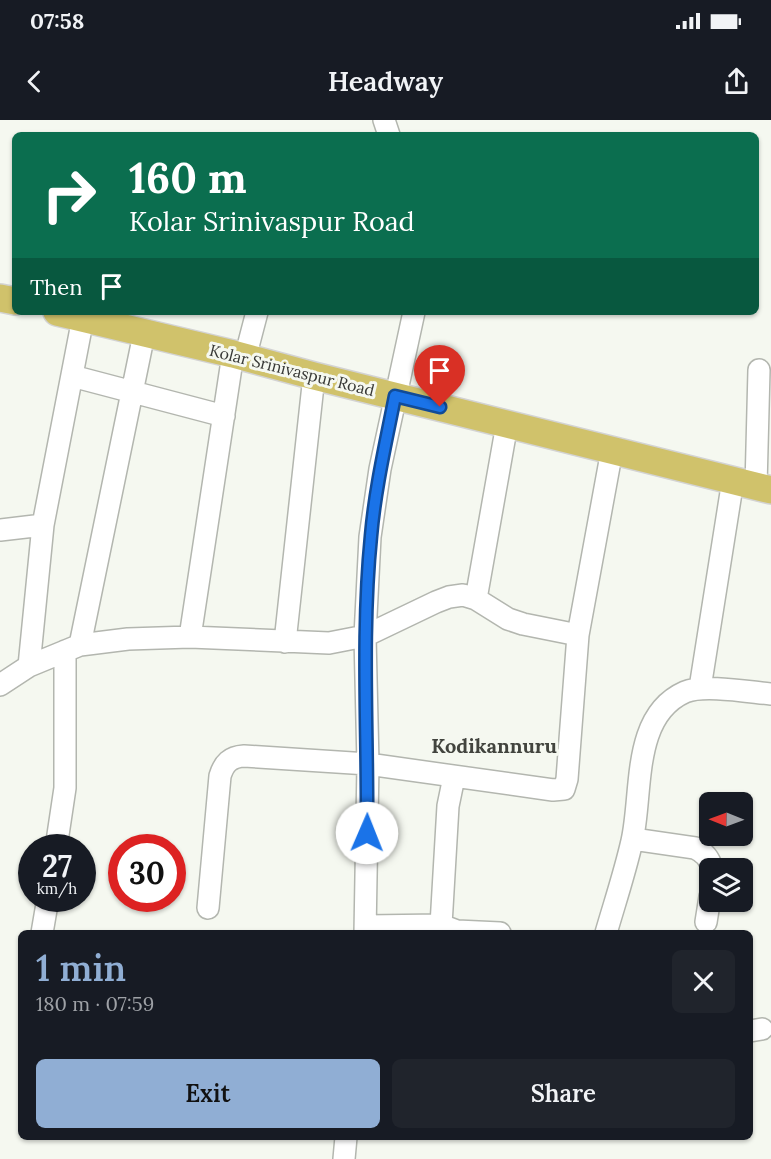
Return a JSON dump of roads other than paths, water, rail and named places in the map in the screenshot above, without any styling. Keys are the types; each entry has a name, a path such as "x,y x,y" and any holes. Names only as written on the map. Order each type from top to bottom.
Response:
{"main road":[{"name":"Kolar Srinivaspur Road","path":"70,315 753,485"}],"street":[{"path":"30,666 42,525 72,376 70,315"},
{"path":"190,637 224,416 239,356 256,315"},
{"path":"413,315 380,469 370,537 365,636 368,764 366,929 441,925 454,930"},
{"path":"58,834 65,788 72,648 133,391 144,333"},
{"path":"700,688 753,485 759,370"},
{"path":"72,376 224,416"},
{"path":"285,642 314,376"},
{"path":"476,599 507,424"},
{"path":"208,908 220,776 223,767 235,756 368,764 553,790 564,789 567,779 578,635 612,450"},
{"path":"0,530 42,525"},
{"path":"0,685 30,666 72,648 128,639 190,637 285,642 345,641 365,636 436,602 463,595 476,599 515,622 578,635"},
{"path":"607,930 633,839 644,751 649,731 657,716 670,702 685,693 700,688 771,694"},
{"path":"441,925 448,806 454,777"},
{"path":"633,839 695,848 708,858"},
{"path":"43,930 46,912"},
{"path":"706,922 708,912"},
{"path":"344,1159 346,1140"}],"district":[{"name":"Kodikannuru","path":"494,746"}]}
